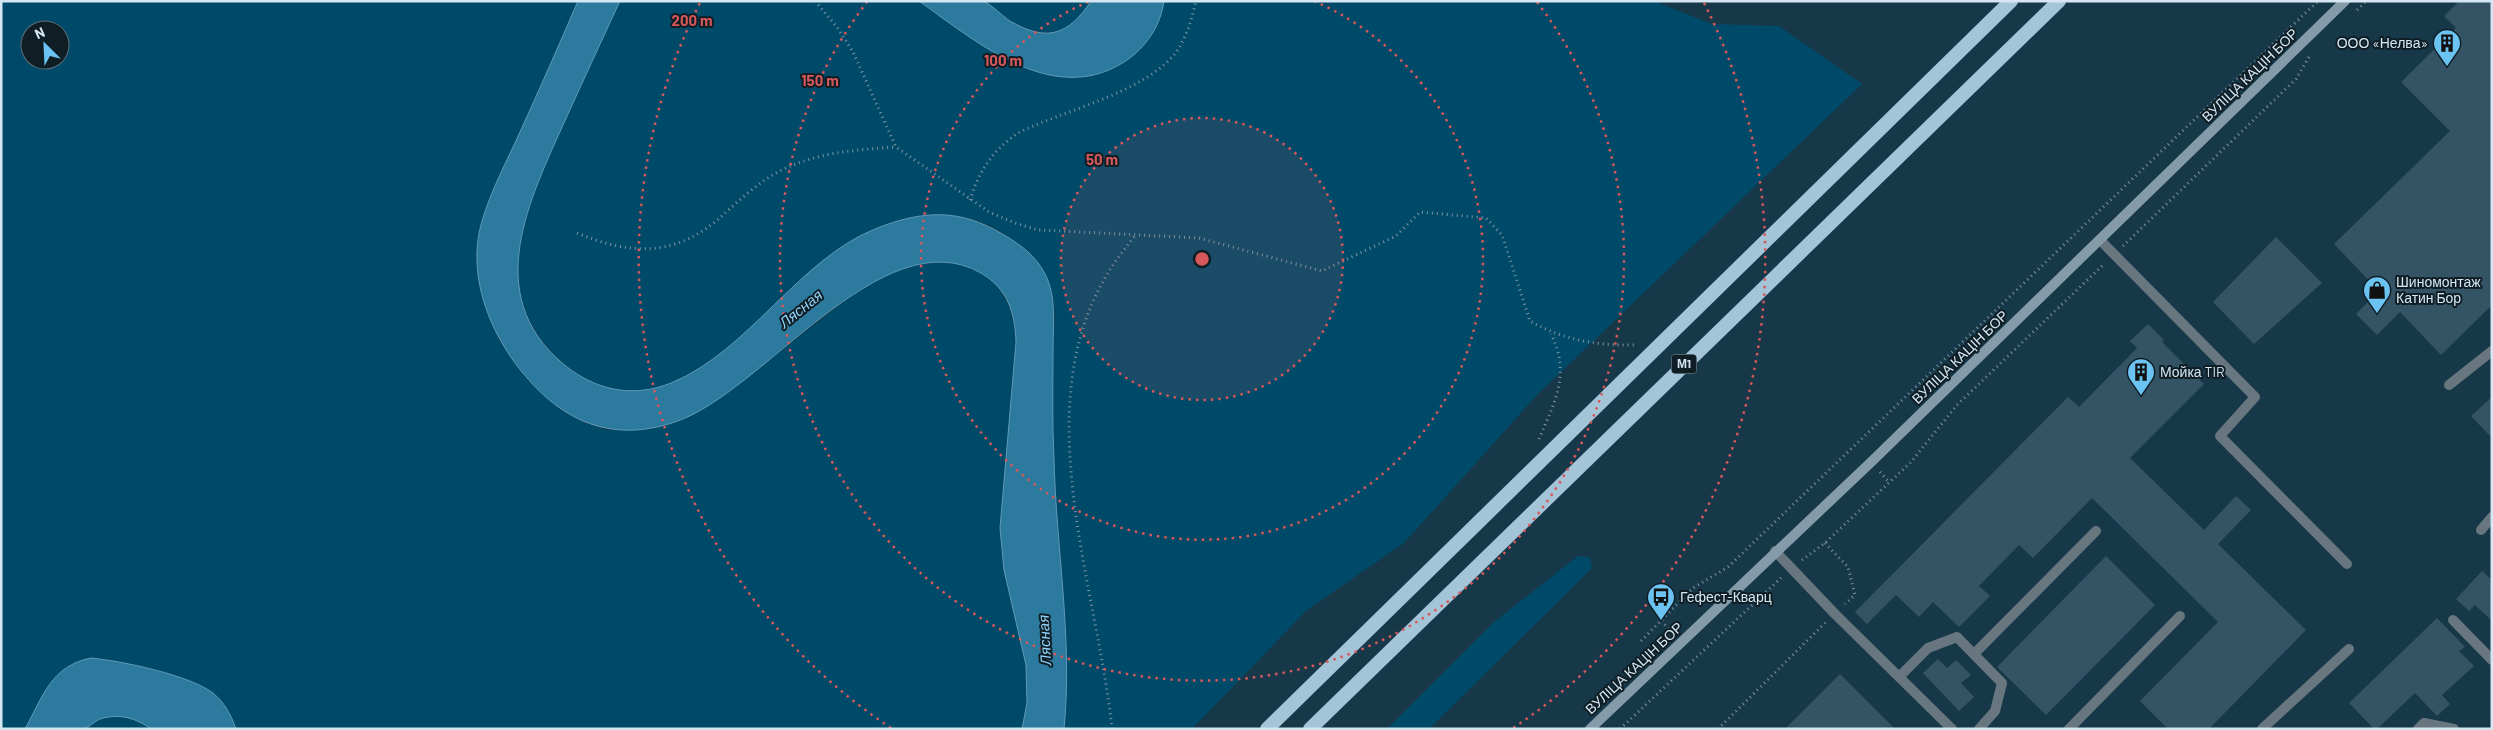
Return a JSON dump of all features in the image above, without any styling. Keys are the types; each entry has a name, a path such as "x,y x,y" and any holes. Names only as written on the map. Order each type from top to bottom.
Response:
{"highway":[{"name":"М1","path":"1267,729 2011,1"},
{"name":"М1","path":"1310,729 2059,1"}],"main road":[{"name":"ВУЛІЦА КАЦІН БОР","path":"1590,729 1775,551 1878,456 2346,1"}],"lane":[{"path":"2101,241 2255,398 2220,436 2347,564"},
{"path":"2449,385 2492,351"},
{"path":"2481,530 2492,517"},
{"path":"1975,653 2096,531"},
{"path":"1775,551 1835,614 1952,729"},
{"path":"2069,729 2180,616"},
{"path":"2453,620 2492,660"},
{"path":"1900,676 1928,648 1957,637 1975,653 2002,683 1995,711 1979,729"},
{"path":"2262,729 2349,649"},
{"path":"2418,729 2424,723 2454,729"}],"path":[{"path":"815,1 837,27 853,52 896,147 970,200 997,216 1038,230 1066,233 1136,234 1199,238 1322,271 1396,236 1420,212 1486,218 1502,235 1530,321 1551,333 1568,338 1610,345 1662,343"},
{"path":"970,200 977,178 987,162 1000,146 1016,134 1131,86 1150,76 1165,64 1186,35 1196,1"},
{"path":"1640,641 1693,588 1728,567 2318,1"},
{"path":"2352,15 2366,1"},
{"path":"1620,729 1792,568 1825,543 1911,462 1957,405 2296,79 2311,55"},
{"path":"577,233 617,247 640,250 665,248 689,238 713,223 755,187 777,172 822,155 848,150 896,147"},
{"path":"1112,729 1073,498 1069,410 1072,376 1088,318 1111,268 1136,234"},
{"path":"1537,445 1556,399 1562,372 1561,359 1551,333"},
{"path":"1718,729 1803,644"}],"shaded area":[{"path":"1,1 578,1 489,202 478,267 489,316 500,342 527,379 561,410 585,423 607,430 655,428 678,422 724,395 859,290 894,271 930,263 950,263 968,267 984,274 996,285 1006,300 1013,319 1016,342 1000,528 1004,570 1026,665 1027,703 1022,729 1,729"},
{"path":"620,1 919,1 940,16 1091,75 1118,66 1141,49 1156,28 1164,1 1654,1 1712,24 1779,26 1862,84 1538,394 1404,543 1307,610 1192,729 1064,729 1067,662 1053,445 1054,307 1052,298 1033,273 1016,245 1009,238 997,229 969,218 938,215 908,218 894,222 863,236 834,254 733,343 706,363 677,380 652,389 626,391 600,386 588,380 576,373 546,346 528,317 519,287 519,255 525,223 548,157"},
{"path":"984,1 1091,1 1081,16 1065,28 1053,32 1041,32 1017,24"},
{"path":"1578,556 1590,557 1592,568 1429,729 1387,729 1494,622"}],"water":[{"name":"Лясная","path":"578,1 620,1 536,188 525,221 519,253 519,284 526,315 543,343 571,370 583,377 607,387 632,391 645,390 671,383 699,368 725,350 797,283 847,243 875,229 909,218 941,215 972,220 1004,235 1033,256 1049,283 1054,311 1053,445 1067,661 1064,729 1022,729 1027,703 1026,665 1004,570 1000,528 1016,342 1012,312 1004,294 990,279 981,273 943,262 904,269 864,288 824,316 746,379 709,405 675,422 641,430 608,428 576,418 547,398 514,362 490,318 482,294 478,270 477,245 482,221 490,198"},
{"path":"919,1 985,2 1010,21 1023,28 1045,33 1055,32 1074,22 1091,1 1164,1 1160,18 1153,33 1130,58 1102,72 1075,77 1047,74 1019,65 967,35"},
{"path":"91,658 155,670 202,686 221,701 230,714 236,729 151,729 133,719 114,716 100,719 84,729 25,729 43,694 57,675 77,662"}],"building":[{"path":"2459,1 2492,1 2492,305 2441,355 2400,312 2377,335 2356,314 2379,291 2334,244 2450,131 2401,82 2456,28 2444,16"},
{"path":"2276,237 2322,283 2254,344 2213,302"},
{"path":"2148,324 2164,340 2162,342 2204,384 2130,458 2204,530 2236,496 2251,510 2218,544 2306,630 2209,729 2168,729 2140,701 2218,622 2092,498 2033,558 2019,545 1979,586 1990,596 1959,627 1933,602 1919,617 1896,595 1867,624 1855,612 2068,397 2079,407 2137,348 2130,341"},
{"path":"2492,397 2492,438 2471,416"},
{"path":"2106,556 2155,605 2046,715 1997,667"},
{"path":"2482,571 2492,580 2492,621 2475,605 2469,611 2456,599"},
{"path":"2437,618 2465,647 2459,651 2474,666 2442,695 2450,704 2437,716 2415,693 2377,729 2374,729 2349,703"},
{"path":"1938,659 1947,668 1956,660 1971,675 1961,683 1974,697 1959,711 1923,673"},
{"path":"1840,674 1895,729 1785,729"}],"place":[{"name":"ООО «Нелва»","path":"2447,67"},
{"name":"Шиномонтаж Катин Бор","path":"2377,314"},
{"name":"Мойка TIR","path":"2141,396"},
{"name":"Гефест-Кварц","path":"1661,621"}]}
